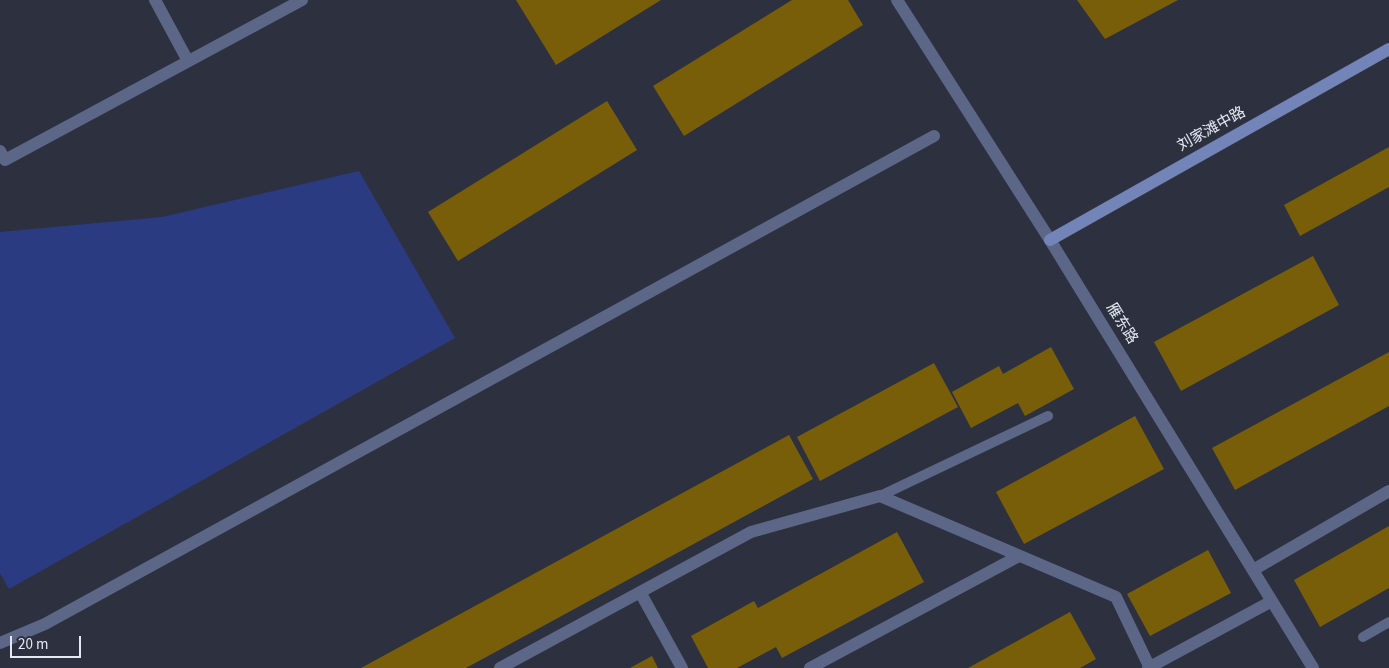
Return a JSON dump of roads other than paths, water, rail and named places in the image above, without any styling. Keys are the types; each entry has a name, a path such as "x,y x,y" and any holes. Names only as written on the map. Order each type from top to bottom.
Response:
{"street":[{"path":"155,0 188,61"},
{"path":"0,151 5,160 302,0"},
{"name":"雁东路","path":"897,0 1050,240 1312,668"},
{"name":"刘家滩中路","path":"1050,240 1389,49"},
{"path":"0,643 45,624 934,136"},
{"path":"1253,570 1389,491"},
{"path":"500,668 751,532 880,496 1116,597 1149,668 1272,601"},
{"path":"810,668 1019,556"},
{"path":"640,592 682,668"}],"lane":[{"path":"880,496 1048,416"},
{"path":"1363,637 1389,622"}]}
